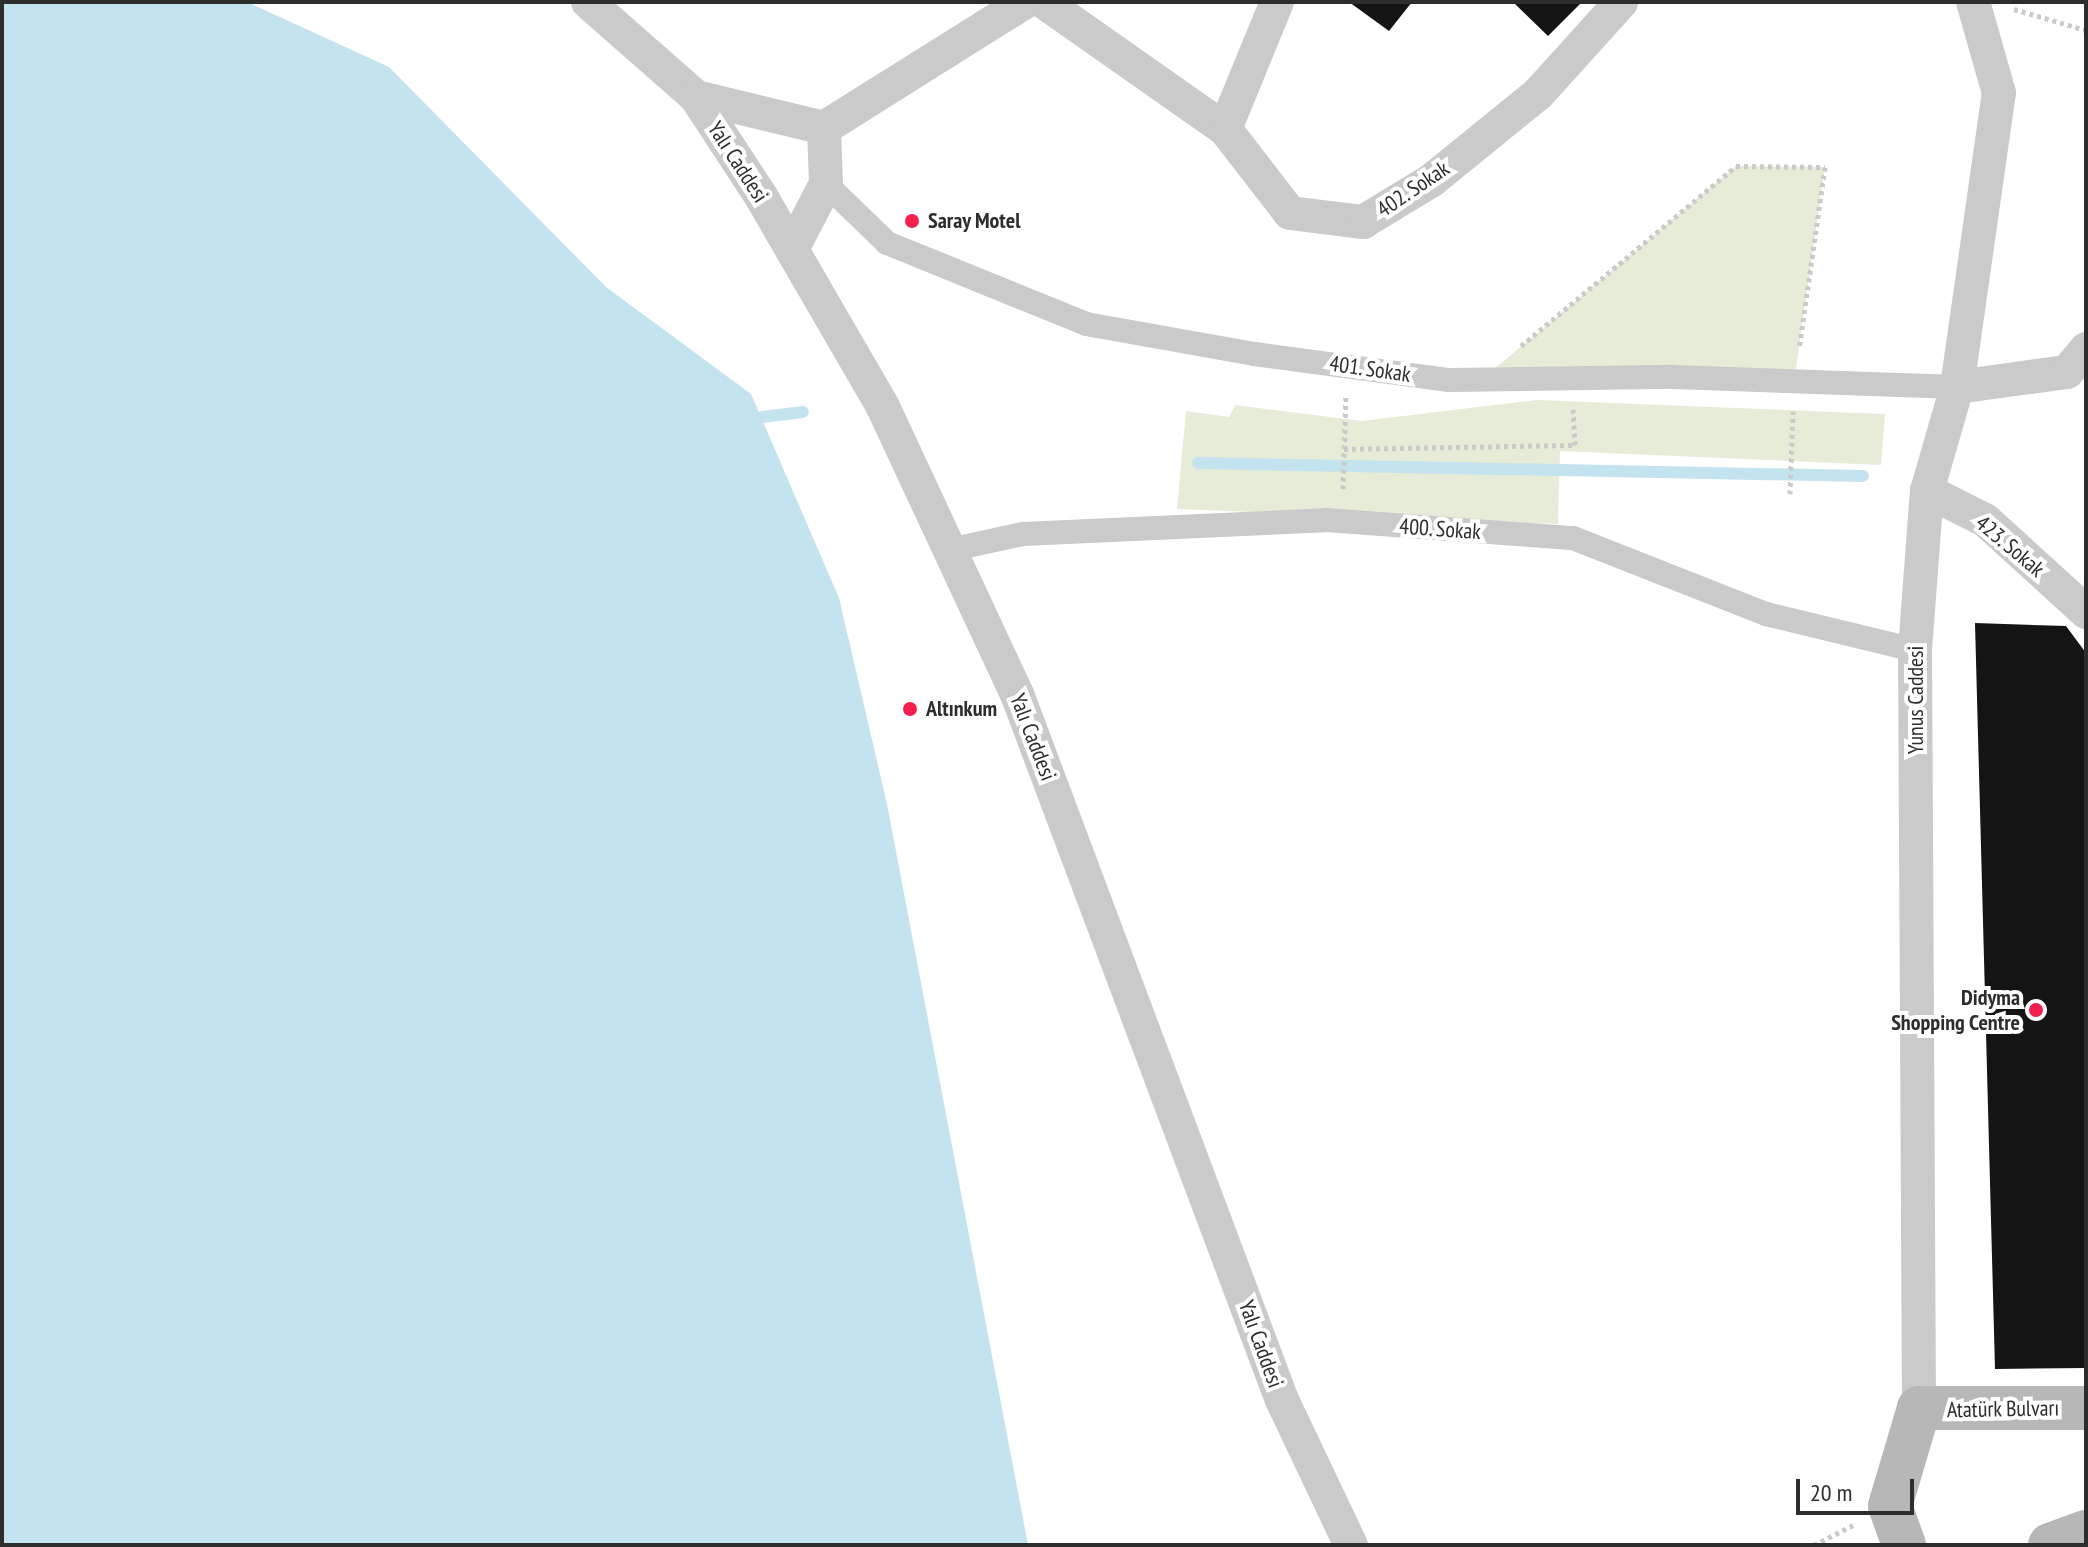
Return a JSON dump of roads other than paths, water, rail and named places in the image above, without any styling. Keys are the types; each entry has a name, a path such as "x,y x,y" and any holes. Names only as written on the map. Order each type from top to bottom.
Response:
{"main road":[{"name":"Atatürk Bulvarı","path":"1904,1545 1890,1506 1919,1408 2086,1408"},
{"path":"2050,1545 2086,1532"}],"street":[{"name":"Yalı Caddesi","path":"588,2 696,97 792,249 883,407 1017,694 1282,1400 1351,1545"},
{"path":"696,97 824,128 1025,2"},
{"name":"402. Sokak","path":"1044,2 1225,129 1290,213 1363,222 1432,180 1538,94 1621,2"},
{"path":"1225,129 1277,2"},
{"name":"Yunus Caddesi","path":"1919,1408 1915,650 1927,491 1957,387 1999,93 1989,4"},
{"path":"792,249 826,184 824,128"},
{"name":"401. Sokak","path":"826,184 887,243 1086,324 1347,366 1481,380 1673,377 1957,387"},
{"path":"1957,387 2080,371"},
{"name":"423. Sokak","path":"1927,491 1985,520 2086,612"},
{"name":"400. Sokak","path":"949,550 1023,534 1326,520 1573,538 1766,614 1915,650"}],"water":[{"path":"2,2 247,2 389,67 606,287 751,394 839,598 887,804 1028,1545 2,1545"}],"waterway":[{"path":"762,417 803,412"},
{"path":"1198,463 1863,476"}],"place":[{"name":"Saray Motel","path":"912,221"},
{"name":"Altınkum","path":"910,709"},
{"name":"Didyma Shopping Centre","path":"2036,1010"}]}
